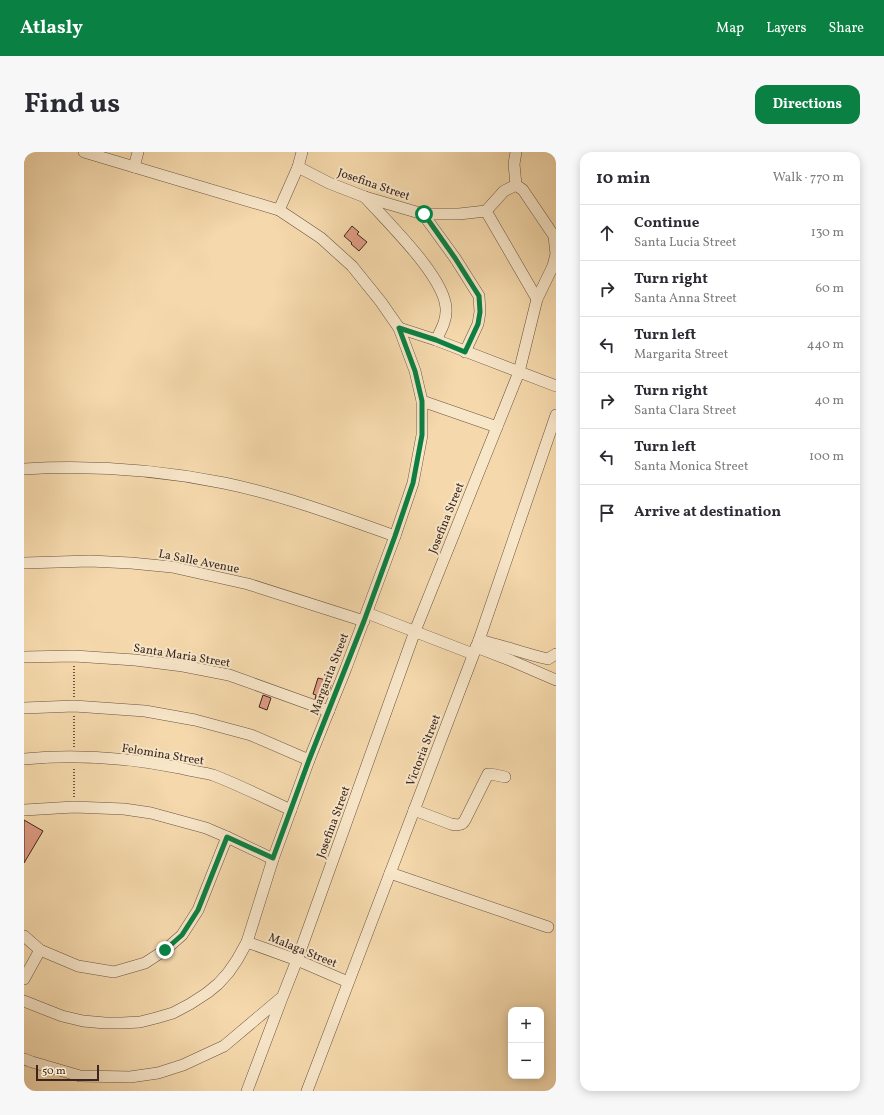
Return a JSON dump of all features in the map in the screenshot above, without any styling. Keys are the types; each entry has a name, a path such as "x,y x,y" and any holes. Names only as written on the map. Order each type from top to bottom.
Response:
{"street":[{"name":"Margarita Street","path":"24,1001 62,1016 84,1021 105,1023 140,1022 173,1013 190,1004 207,993 228,974 247,942 273,858 395,536 413,483 422,435 422,401 415,371 399,328 381,302 352,266 320,238 279,210 84,152"},
{"path":"134,167 138,152"},
{"path":"279,210 298,167 302,152"},
{"path":"516,152 514,164 516,185 504,191 486,211 537,299"},
{"name":"Josefina Street","path":"298,167 329,183 365,197 424,214 459,214 486,211"},
{"name":"Josefina Street","path":"247,1091 297,960 415,631 519,372 537,299 553,266 556,254 554,236 523,190 516,185"},
{"path":"365,197 421,260 433,277 443,296 446,309 445,322 436,340"},
{"path":"424,214 455,258 479,296 480,312 478,324 465,352"},
{"path":"399,328 436,340 556,386"},
{"path":"422,401 497,426"},
{"name":"Victoria Street","path":"307,1091 476,647 556,416"},
{"path":"24,469 56,467 109,468 174,475 217,482 335,514 395,536"},
{"name":"La Salle Avenue","path":"24,563 131,563 172,567 248,584 476,647"},
{"path":"476,647 494,643 548,659 556,654"},
{"path":"476,647 556,680"},
{"name":"Santa Maria Street","path":"24,657 74,656 135,660 183,666 228,675 329,711"},
{"path":"24,708 74,706 145,711 195,720 251,735 309,760"},
{"name":"Felomina Street","path":"24,759 74,757 137,761 211,775 240,786 291,810"},
{"path":"414,810 451,824 462,824 466,820 488,774 505,777"},
{"path":"24,810 74,807 124,809 151,813 206,828 273,858"},
{"path":"24,936 40,950 78,966 114,972 145,963 165,950 182,935 198,910 227,837"},
{"path":"390,873 548,927"},
{"name":"Malaga Street","path":"247,942 297,960 348,982"},
{"path":"24,979 40,950"},
{"path":"24,1059 80,1076 130,1077 158,1073 183,1065 224,1046 282,998"}],"path":[{"path":"74,656 74,807"}],"building":[{"path":"352,226 359,232 357,234 367,242 359,251 344,236"},
{"path":"318,678 326,680 326,683 331,685 328,694 324,693 322,700 315,699 316,695 313,694"},
{"path":"263,695 271,698 267,710 259,707"},
{"path":"24,820 43,831 24,863"}],"route":[{"path":"165,950 182,935 198,910 227,837 273,858 309,760 364,621 413,483 422,435 422,401 415,371 399,328 436,340 465,352 478,324 480,312 479,296 455,258 424,214"}]}
